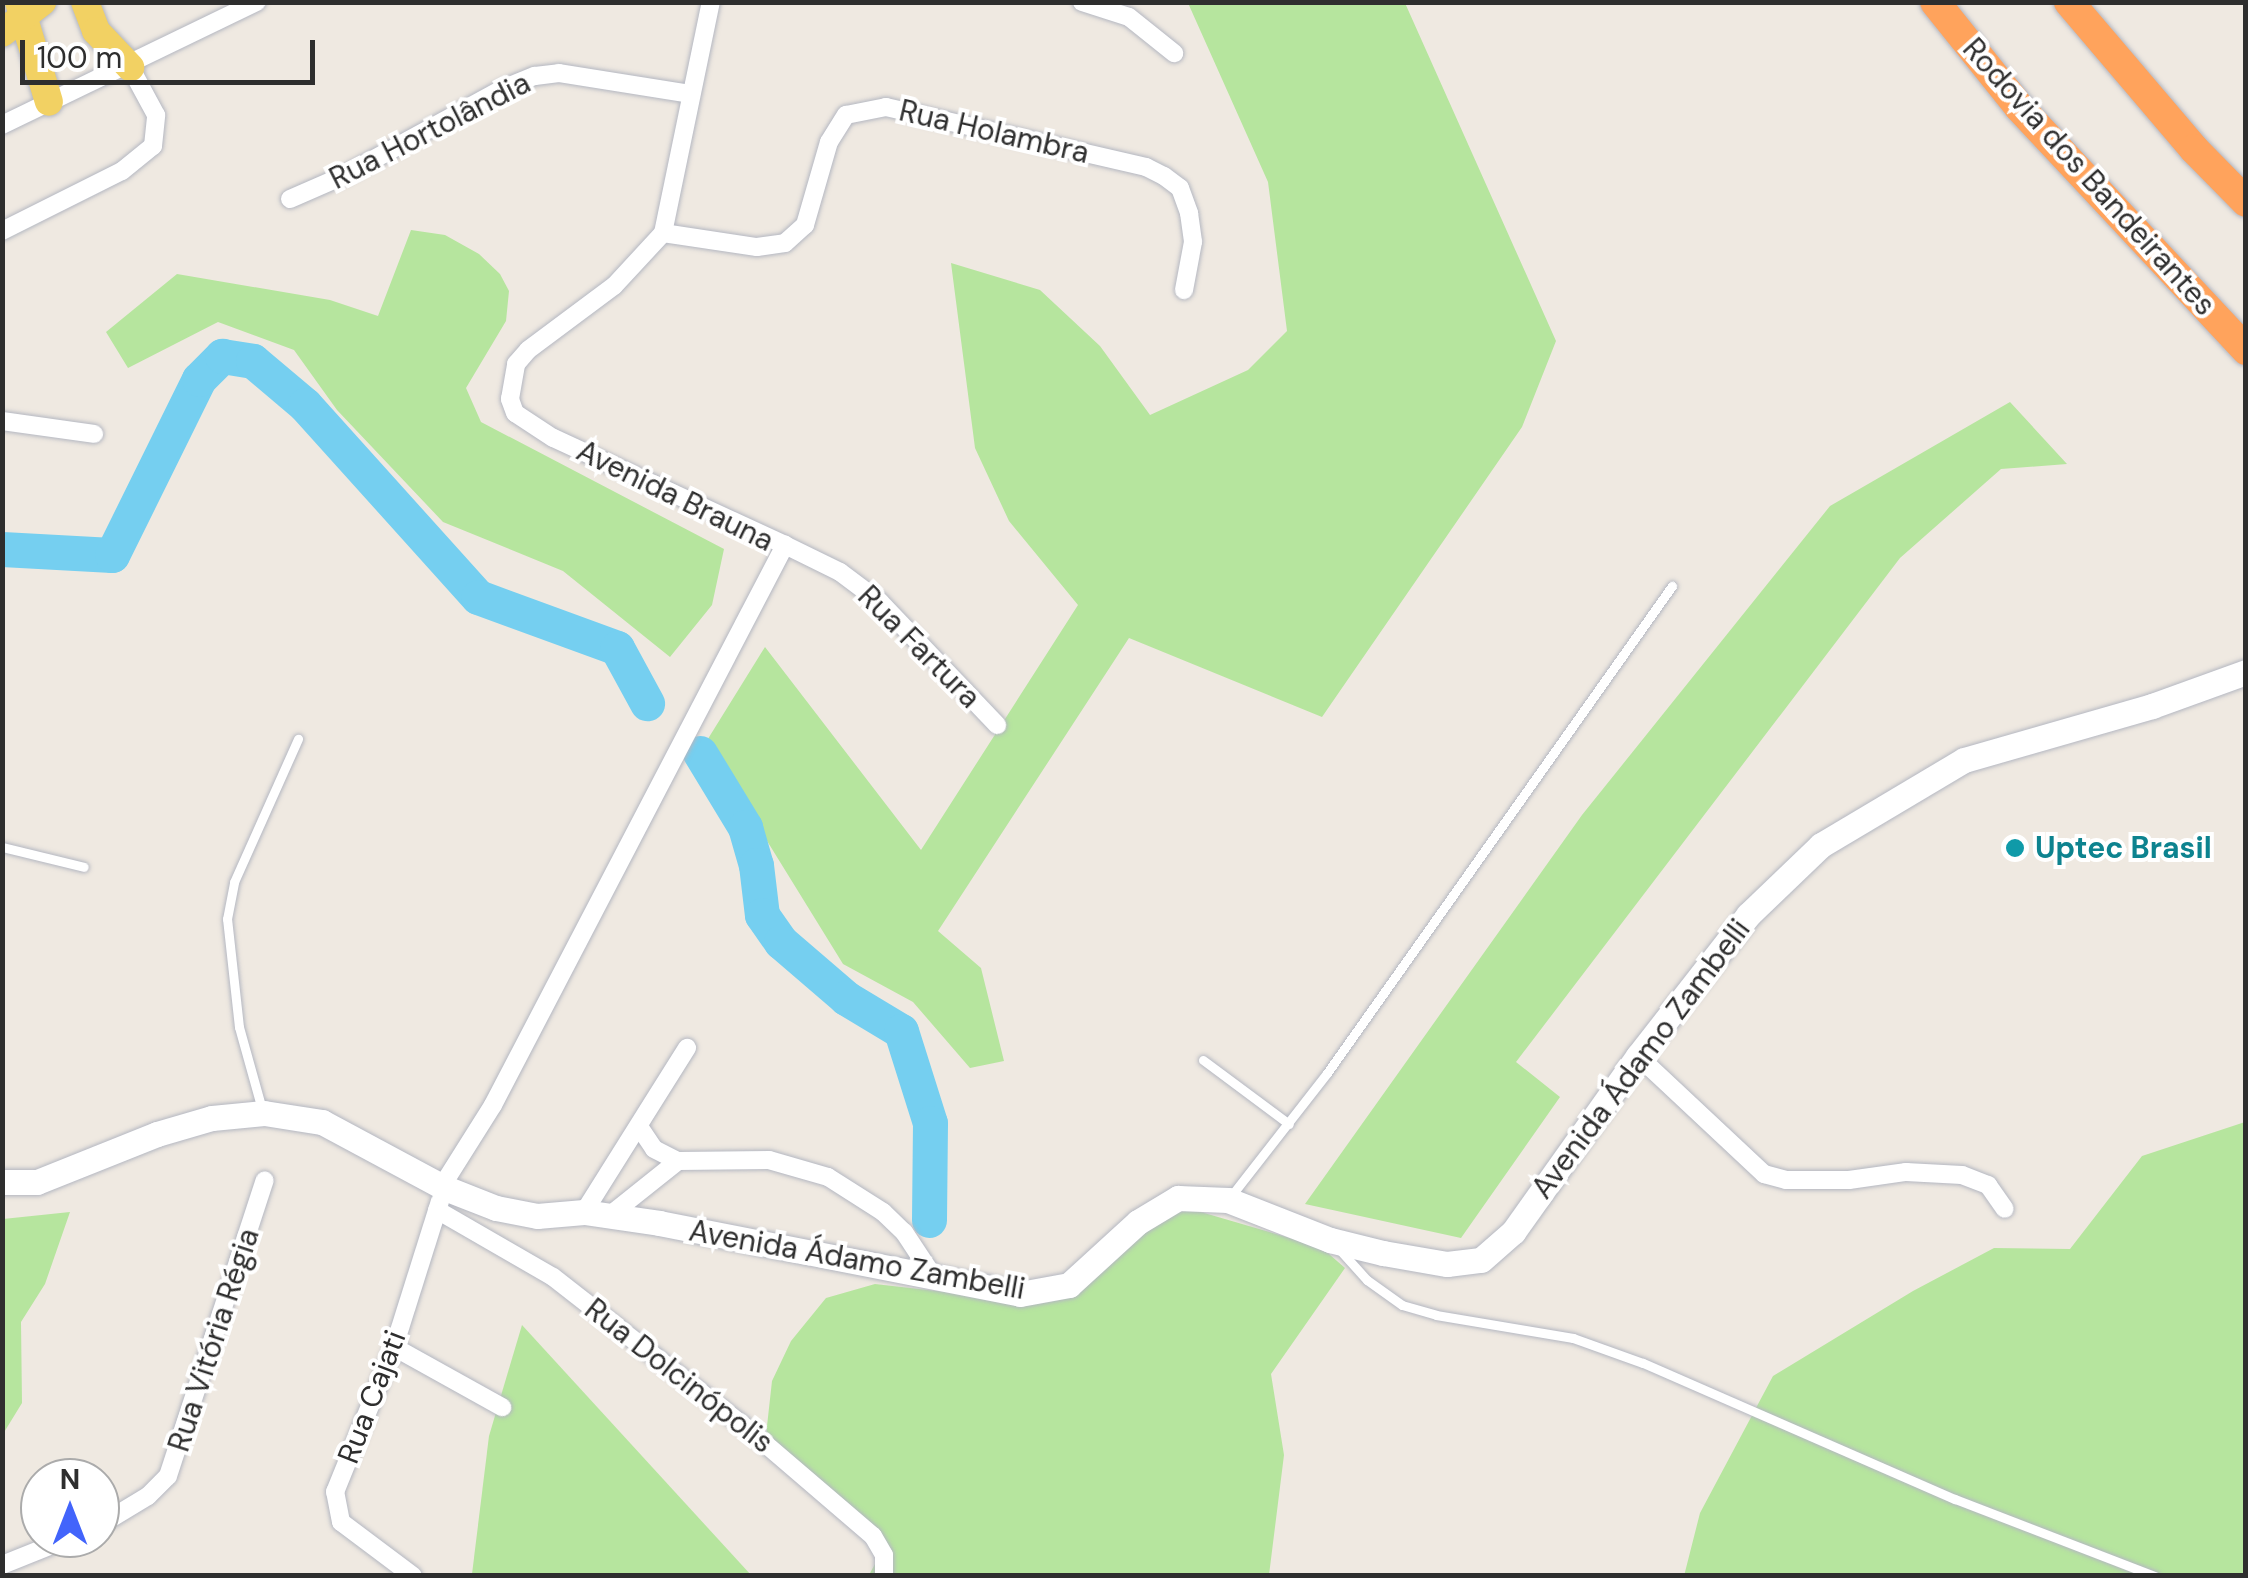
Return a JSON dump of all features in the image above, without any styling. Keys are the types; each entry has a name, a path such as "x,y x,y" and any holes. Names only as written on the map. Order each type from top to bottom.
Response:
{"highway":[{"name":"Rodovia dos Bandeirantes","path":"1934,2 2019,107 2246,350"},
{"path":"2070,2 2194,149 2246,202"}],"main road":[{"path":"86,2 96,31 130,67"},
{"path":"21,14 49,102"},
{"path":"2,46 32,56"}],"street":[{"path":"2,125 130,67 257,2"},
{"path":"663,233 712,2"},
{"path":"1082,2 1129,17 1174,53"},
{"path":"2,231 122,171 153,146 156,115 130,67"},
{"name":"Rua Hortolândia","path":"290,199 345,175 502,89 535,76 560,72 690,94"},
{"name":"Rua Holambra","path":"663,233 758,247 785,243 805,226 829,142 846,115 886,107 1146,168 1164,176 1180,188 1189,213 1192,242 1184,290"},
{"name":"Avenida Brauna","path":"442,1195 785,545 553,438 516,412 510,400 510,380 528,350 614,286 663,233"},
{"path":"2,420 94,434"},
{"name":"Rua Fartura","path":"785,545 840,572 880,602 997,726"},
{"name":"Avenida Ádamo Zambelli","path":"2,1182 37,1182 157,1134 212,1118 264,1113 322,1122 442,1195 496,1208 536,1216 596,1214 1020,1294 1055,1291 1080,1279 1138,1222 1166,1202 1188,1197 1228,1200 1330,1240 1448,1264 1482,1260 1494,1253 1638,1056 1787,873 1878,808 1940,770 1985,752 2152,706 2246,672"},
{"path":"596,1214 687,1048"},
{"path":"1638,1056 1764,1174 1786,1180 1849,1180 1906,1172 1962,1175 1988,1185 2004,1209"},
{"path":"640,1128 654,1149 678,1160 769,1160 828,1177 882,1212 904,1232 935,1278"},
{"path":"596,1214 678,1160"},
{"name":"Rua Vitória Régia","path":"120,1513 148,1496 168,1476 265,1180"},
{"name":"Rua Cajati","path":"413,1576 342,1522 335,1492 394,1347 442,1195"},
{"name":"Rua Dolcinópolis","path":"442,1195 755,1435 873,1536 884,1554 884,1576"},
{"path":"394,1347 502,1406"}],"lane":[{"path":"1228,1200 1288,1124 1672,586"},
{"path":"264,1113 240,1027 227,919 234,882 298,739"},
{"path":"2,847 84,866"},
{"path":"1204,1060 1288,1124"},
{"path":"1330,1240 1367,1280 1402,1305 1573,1338 1644,1363 1955,1499 2154,1576"}],"green space":[{"path":"1188,3 1405,3 1556,341 1522,427 1322,717 1129,638 938,931 981,968 1004,1061 970,1068 913,1002 843,964 706,742 765,647 921,850 1078,605 1009,521 975,448 951,263 1040,290 1100,346 1150,415 1248,370 1287,331 1268,182"},
{"path":"411,230 445,235 479,254 500,274 509,291 506,321 466,388 481,422 724,549 712,605 670,657 563,571 443,522 337,410 294,350 218,322 128,368 106,332 177,274 330,300 378,316"},
{"path":"2010,402 2067,464 2001,469 1900,558 1516,1062 1560,1097 1461,1238 1305,1204 1582,815 1830,506"},
{"path":"2245,1122 2245,1575 1684,1576 1700,1513 1773,1376 1913,1291 1994,1248 2070,1249 2142,1156"},
{"path":"1194,1210 1321,1247 1345,1268 1271,1374 1284,1455 1269,1575 869,1575 887,1542 766,1435 772,1381 791,1341 826,1298 875,1284 1034,1302 1162,1214"},
{"path":"70,1212 45,1284 21,1322 22,1403 3,1434 3,1219"},
{"path":"522,1325 751,1575 472,1574 489,1436"}],"waterway":[{"path":"2,549 112,555 199,379 222,356 253,361 305,405 478,597 617,648 647,703"},
{"path":"700,753 745,827 756,865 762,915 781,942 846,998 901,1031 930,1123 929,1220"}],"place":[{"name":"Uptec Brasil","path":"2015,848"}]}
